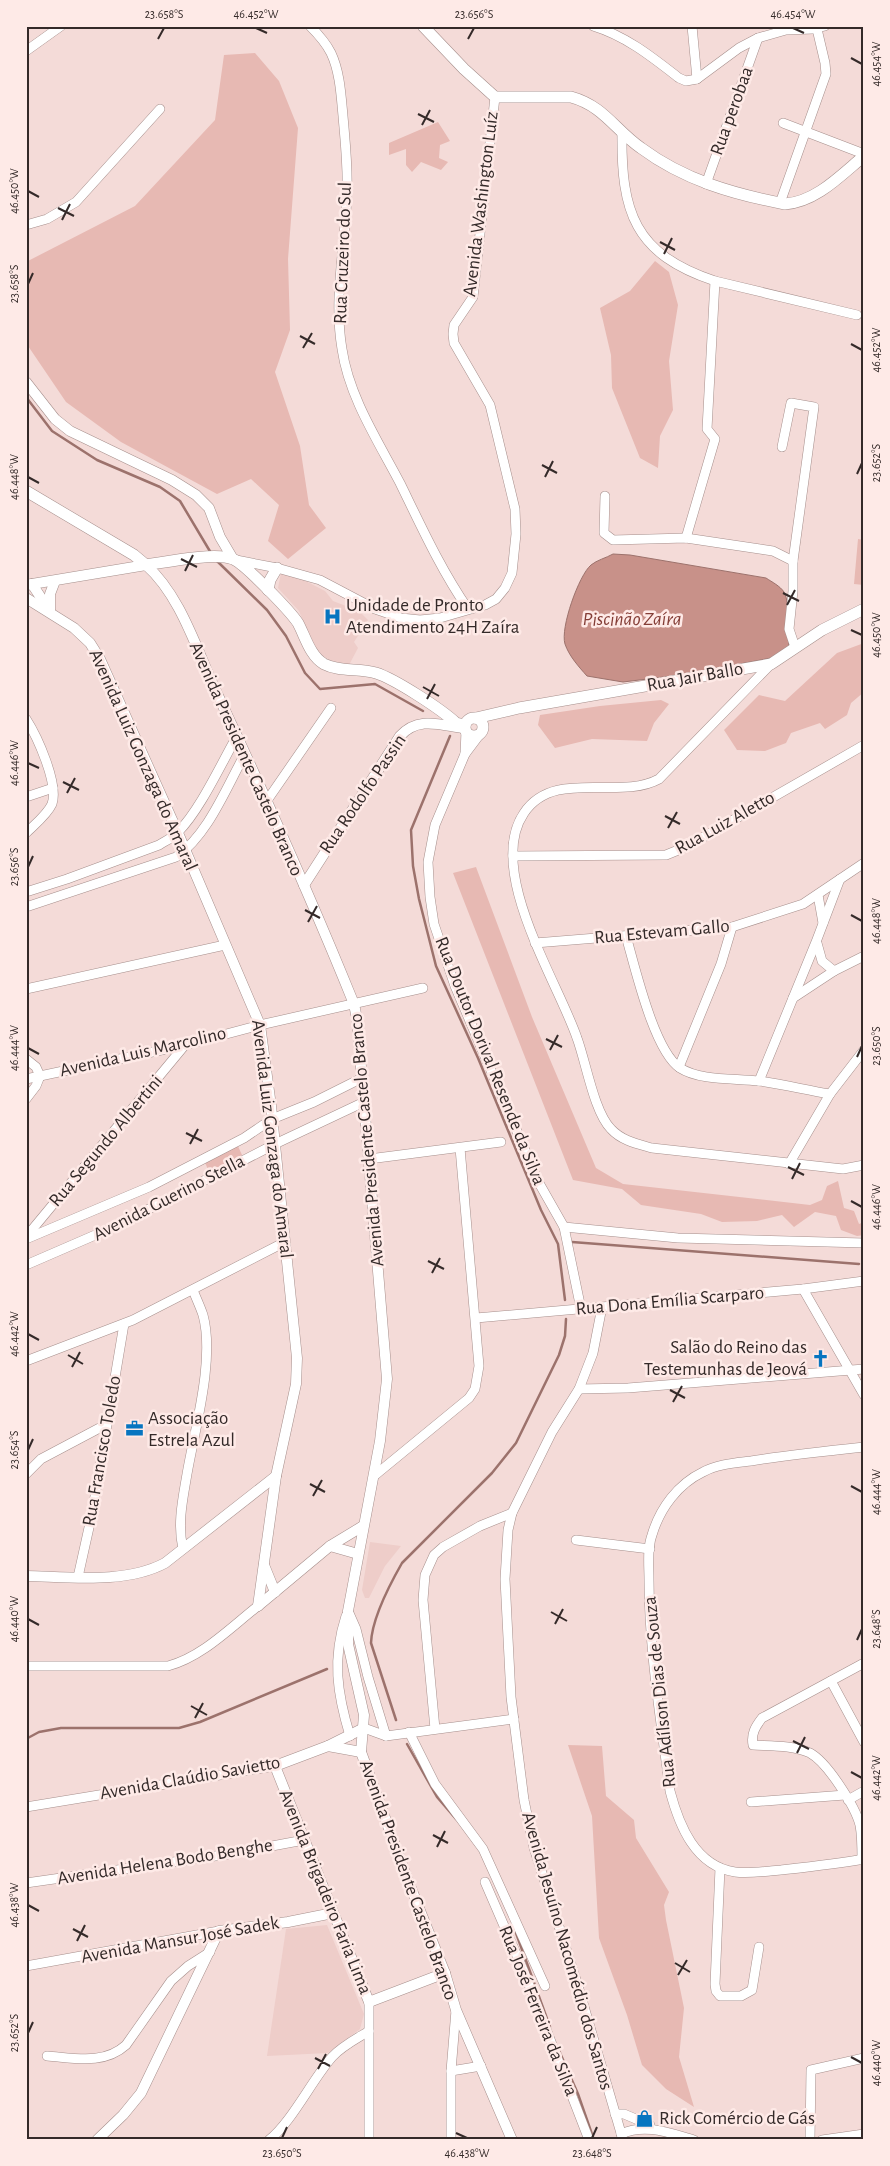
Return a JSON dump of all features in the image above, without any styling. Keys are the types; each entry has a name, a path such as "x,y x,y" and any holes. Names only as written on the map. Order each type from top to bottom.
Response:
{"main road":[{"name":"Avenida Washington Luíz","path":"423,26 458,64 494,97"},
{"path":"494,97 571,97 583,100 603,113 639,147 664,164 706,184 744,196 780,203 793,203 811,196 830,184 864,155"},
{"name":"Avenida Presidente Castelo Branco","path":"26,491 128,550 146,565"},
{"path":"146,565 201,558 233,559 292,614 315,656 322,662 332,668 358,669 389,678 450,718 468,725 482,722 481,731 471,735 468,725"},
{"path":"268,590 270,580 277,568"},
{"name":"Rua Jair Ballo","path":"468,725 513,709 772,664 822,630 864,609"},
{"name":"Rua Jair Ballo","path":"481,731 513,709"}],"street":[{"path":"26,51 61,26"},
{"name":"Rua Cruzeiro do Sul","path":"310,26 330,51 336,65 340,92 347,191 339,288 341,347 346,372 361,408 429,542 468,609"},
{"path":"593,26 606,30 636,45 679,78 686,81 697,79 725,58 758,38 786,30 821,28 826,74 780,203"},
{"path":"692,26 697,79"},
{"name":"Rua perobaa","path":"706,184 758,38"},
{"name":"Avenida Washington Luíz","path":"468,609 485,605 496,599 505,588 512,573 516,534 516,509 490,405 454,343 453,334 454,325 473,297 494,97"},
{"path":"26,225 47,219 76,202 160,108"},
{"path":"783,123 864,155"},
{"path":"622,132 623,173 632,216 644,236 661,254 694,274 715,282 857,315"},
{"path":"686,538 715,439 707,429 715,282"},
{"path":"26,382 56,418 70,431 172,480 196,495 209,508 220,537 233,559 277,568 320,580 375,609 400,618 420,620 440,618 468,609"},
{"path":"782,447 791,402 814,407 793,561 793,591 789,629 795,647"},
{"path":"604,496 604,533 609,538 624,540 686,538 772,551 793,561"},
{"path":"29,585 146,565"},
{"name":"Avenida Presidente Castelo Branco","path":"146,565 156,573 170,592 304,885 354,1004 370,1159 387,1379 374,1476 348,1611 347,1638 364,1715 361,1752 406,1878 445,1973 456,2010 512,2140"},
{"path":"52,613 49,602 55,581"},
{"name":"Avenida Luiz Gonzaga do Amaral","path":"29,585 52,613"},
{"name":"Avenida Luiz Gonzaga do Amaral","path":"26,598 74,628 90,643 100,659 178,833 260,1025 275,1144 297,1358 296,1384 276,1476 258,1606"},
{"path":"772,664 659,778 639,785 567,789 553,792 531,805 523,814 513,856 520,901 536,943 575,1031 598,1105 611,1129 627,1140 652,1148 843,1169 864,1165"},
{"path":"266,802 331,708"},
{"path":"26,719 38,741 53,788 52,804 26,833"},
{"name":"Rua Rodolfo Passin","path":"304,885 400,736 408,728 420,723 468,725"},
{"name":"Rua Doutor Dorival Resende da Silva","path":"465,754 468,725"},
{"name":"Rua Doutor Dorival Resende da Silva","path":"481,731 465,754 436,825 428,862 434,924 455,986 539,1183 564,1227 581,1309"},
{"path":"26,892 159,845 178,833 194,811 237,736"},
{"name":"Rua Luiz Aletto","path":"513,856 666,855 688,846 864,745"},
{"path":"26,907 165,862 185,850 201,832 245,754"},
{"path":"26,797 53,788"},
{"name":"Rua Estevam Gallo","path":"536,943 732,927 803,904 864,863"},
{"path":"759,1081 840,879"},
{"path":"818,895 823,923"},
{"path":"679,1067 721,964 732,927"},
{"path":"626,936 657,1035 671,1059 679,1067 706,1076 759,1081 830,1094"},
{"path":"816,942 822,961 834,971"},
{"path":"26,989 225,945"},
{"path":"793,998 834,971 864,956"},
{"name":"Avenida Luis Marcolino","path":"26,1079 185,1045 260,1025 423,988"},
{"name":"Rua Segundo Albertini","path":"26,1238 185,1045"},
{"path":"789,1164 830,1094 864,1050"},
{"path":"26,1059 36,1067 40,1076 36,1086 26,1099"},
{"name":"Avenida Guerino Stella","path":"26,1238 149,1186 244,1138 272,1120 362,1078"},
{"name":"Avenida Guerino Stella","path":"26,1265 116,1226 275,1144 364,1102"},
{"path":"370,1159 501,1142"},
{"path":"374,1476 469,1398 475,1389 479,1366 460,1148"},
{"path":"564,1227 678,1238 864,1243"},
{"path":"26,1361 124,1324 285,1242"},
{"name":"Rua Dona Emília Scarparo","path":"476,1318 802,1289 864,1281"},
{"path":"802,1289 864,1395"},
{"path":"183,1549 180,1531 182,1502 204,1375 206,1335 203,1315 193,1290"},
{"name":"Avenida Jesuíno Nacomédio dos Santos","path":"602,1307 592,1353 579,1389 556,1425 512,1513 508,1530 505,1579 508,1663 514,1719 524,1800 534,1848 578,1986 622,2137"},
{"name":"Rua Francisco Toledo","path":"78,1577 92,1514 124,1324"},
{"path":"579,1389 628,1388 864,1369"},
{"path":"26,1474 41,1459 107,1424"},
{"name":"Rua Adílson Dias de Souza","path":"720,1868 700,1854 684,1832 670,1791 652,1645 651,1537 664,1507 681,1487 703,1471 720,1466 759,1460 864,1447"},
{"path":"26,1576 130,1576 152,1571 166,1564 276,1476"},
{"path":"435,1729 423,1600 424,1575 434,1555 443,1546 480,1526 512,1513"},
{"path":"26,1666 168,1666 180,1663 204,1648 258,1606 330,1546 363,1526"},
{"path":"576,1540 650,1549"},
{"path":"330,1546 358,1554"},
{"path":"263,1564 275,1592"},
{"name":"Avenida Presidente Castelo Branco","path":"348,1611 340,1634 336,1677 339,1697 350,1736"},
{"name":"Avenida Presidente Castelo Branco","path":"348,1611 356,1629 386,1736"},
{"path":"759,1947 752,1990 741,1996 720,1996 716,1991 720,1868 751,1872 863,1860 859,1823 846,1797 828,1771 811,1754 791,1747 753,1745 753,1732 762,1718 864,1663"},
{"path":"831,1681 864,1742"},
{"path":"364,1728 386,1736 514,1719"},
{"name":"Avenida Claúdio Savietto","path":"26,1807 275,1766 328,1746 364,1728"},
{"name":"Rua José Ferreira da Silva","path":"409,1732 435,1784 483,1849 545,1986"},
{"path":"328,1746 361,1752"},
{"name":"Avenida Brigadeiro Faria Lima","path":"275,1766 369,2002 369,2140"},
{"path":"751,1802 846,1797 864,1790"},
{"name":"Avenida Helena Bodo Benghe","path":"26,1883 229,1854 304,1840"},
{"name":"Rua José Ferreira da Silva","path":"485,1882 524,1972 589,2140"},
{"name":"Avenida Mansur José Sadek","path":"26,1966 219,1931 288,1922 333,1913"},
{"path":"97,2140 123,2115 141,2094 219,1931"},
{"path":"47,2056 96,2059 117,2053 126,2045 171,1981 188,1966 210,1952"},
{"path":"369,2002 445,1973"},
{"path":"451,2140 451,2071 456,2010"},
{"path":"269,2140 332,2057 343,2047 369,2031"},
{"path":"810,2140 811,2070 864,2058"},
{"path":"451,2071 481,2066"},
{"path":"615,2114 624,2114 654,2129 694,2140"},
{"path":"622,2137 636,2128 654,2129"},
{"path":"822,2140 864,2134"}],"shaded area":[{"path":"255,53 279,81 298,128 288,259 290,330 275,372 300,446 309,505 326,528 288,559 268,541 279,505 251,479 217,494 121,442 66,402 26,343 26,262 135,206 215,120 224,55"},
{"path":"438,122 450,141 440,145 439,158 448,162 441,170 421,162 412,172 406,165 406,149 389,155 389,143"},
{"path":"655,261 669,272 678,305 669,361 673,410 660,436 658,468 640,458 612,388 611,355 600,308 630,291"},
{"path":"858,539 864,540 864,585 854,584"},
{"name":"Unidade de Pronto Atendimento 24H Zaíra","path":"281,573 294,575 325,591 333,601 359,611 368,620 354,642 358,648 349,665 329,660 316,651 299,611 278,588"},
{"path":"864,643 864,692 851,703 847,715 825,729 820,723 791,733 786,743 765,751 737,750 724,730 759,695 785,701 837,653"},
{"path":"661,700 669,704 654,723 647,741 592,739 555,748 538,725 540,715 600,706"},
{"path":"476,867 532,1017 596,1168 623,1184 810,1205 822,1200 827,1186 838,1181 844,1208 854,1211 859,1224 864,1222 864,1235 857,1236 841,1230 836,1216 815,1212 794,1227 782,1215 757,1221 722,1222 701,1214 641,1205 622,1189 573,1180 453,873"},
{"path":"237,1144 242,1155 209,1172 204,1160"},
{"path":"370,1542 401,1546 385,1566 369,1598 365,1598 362,1590"},
{"path":"568,1745 602,1746 606,1796 634,1820 636,1838 669,1892 664,1905 684,2008 679,2057 694,2107 666,2089 642,2065 627,2015 599,1938 592,1816"},
{"path":"327,1925 364,2014 360,2029 328,2053 267,2056 286,1929"}],"water":[{"name":"Piscinão Zaíra","path":"613,554 630,555 766,578 780,588 786,597 789,647 771,658 688,674 623,682 587,676 574,661 565,644 565,626 576,590 586,571 593,563"}],"waterway":[{"path":"26,397 52,431 97,460 160,487 180,501 211,553"},
{"path":"217,561 267,610 286,636 305,673 320,689 375,684 423,711"},
{"path":"450,736 411,830 413,866 419,899 436,966 478,1058 541,1210 558,1244 565,1300"},
{"path":"572,1242 859,1264"},
{"path":"396,1720 371,1643 372,1633 382,1602 402,1563 492,1473 516,1443 559,1355 565,1336 566,1319"},
{"path":"26,1739 39,1732 61,1728 179,1728 200,1722 327,1669"},
{"path":"407,1744 437,1797 456,1819"},
{"path":"516,1933 550,2027"},
{"path":"557,2046 578,2094 594,2140"}],"place":[{"name":"Unidade de Pronto Atendimento 24H Zaíra","path":"332,616"},
{"name":"Salão do Reino das Testemunhas de Jeová","path":"821,1358"},
{"name":"Associação Estrela Azul","path":"134,1429"},
{"name":"Rick Comércio de Gás","path":"645,2118"}]}
